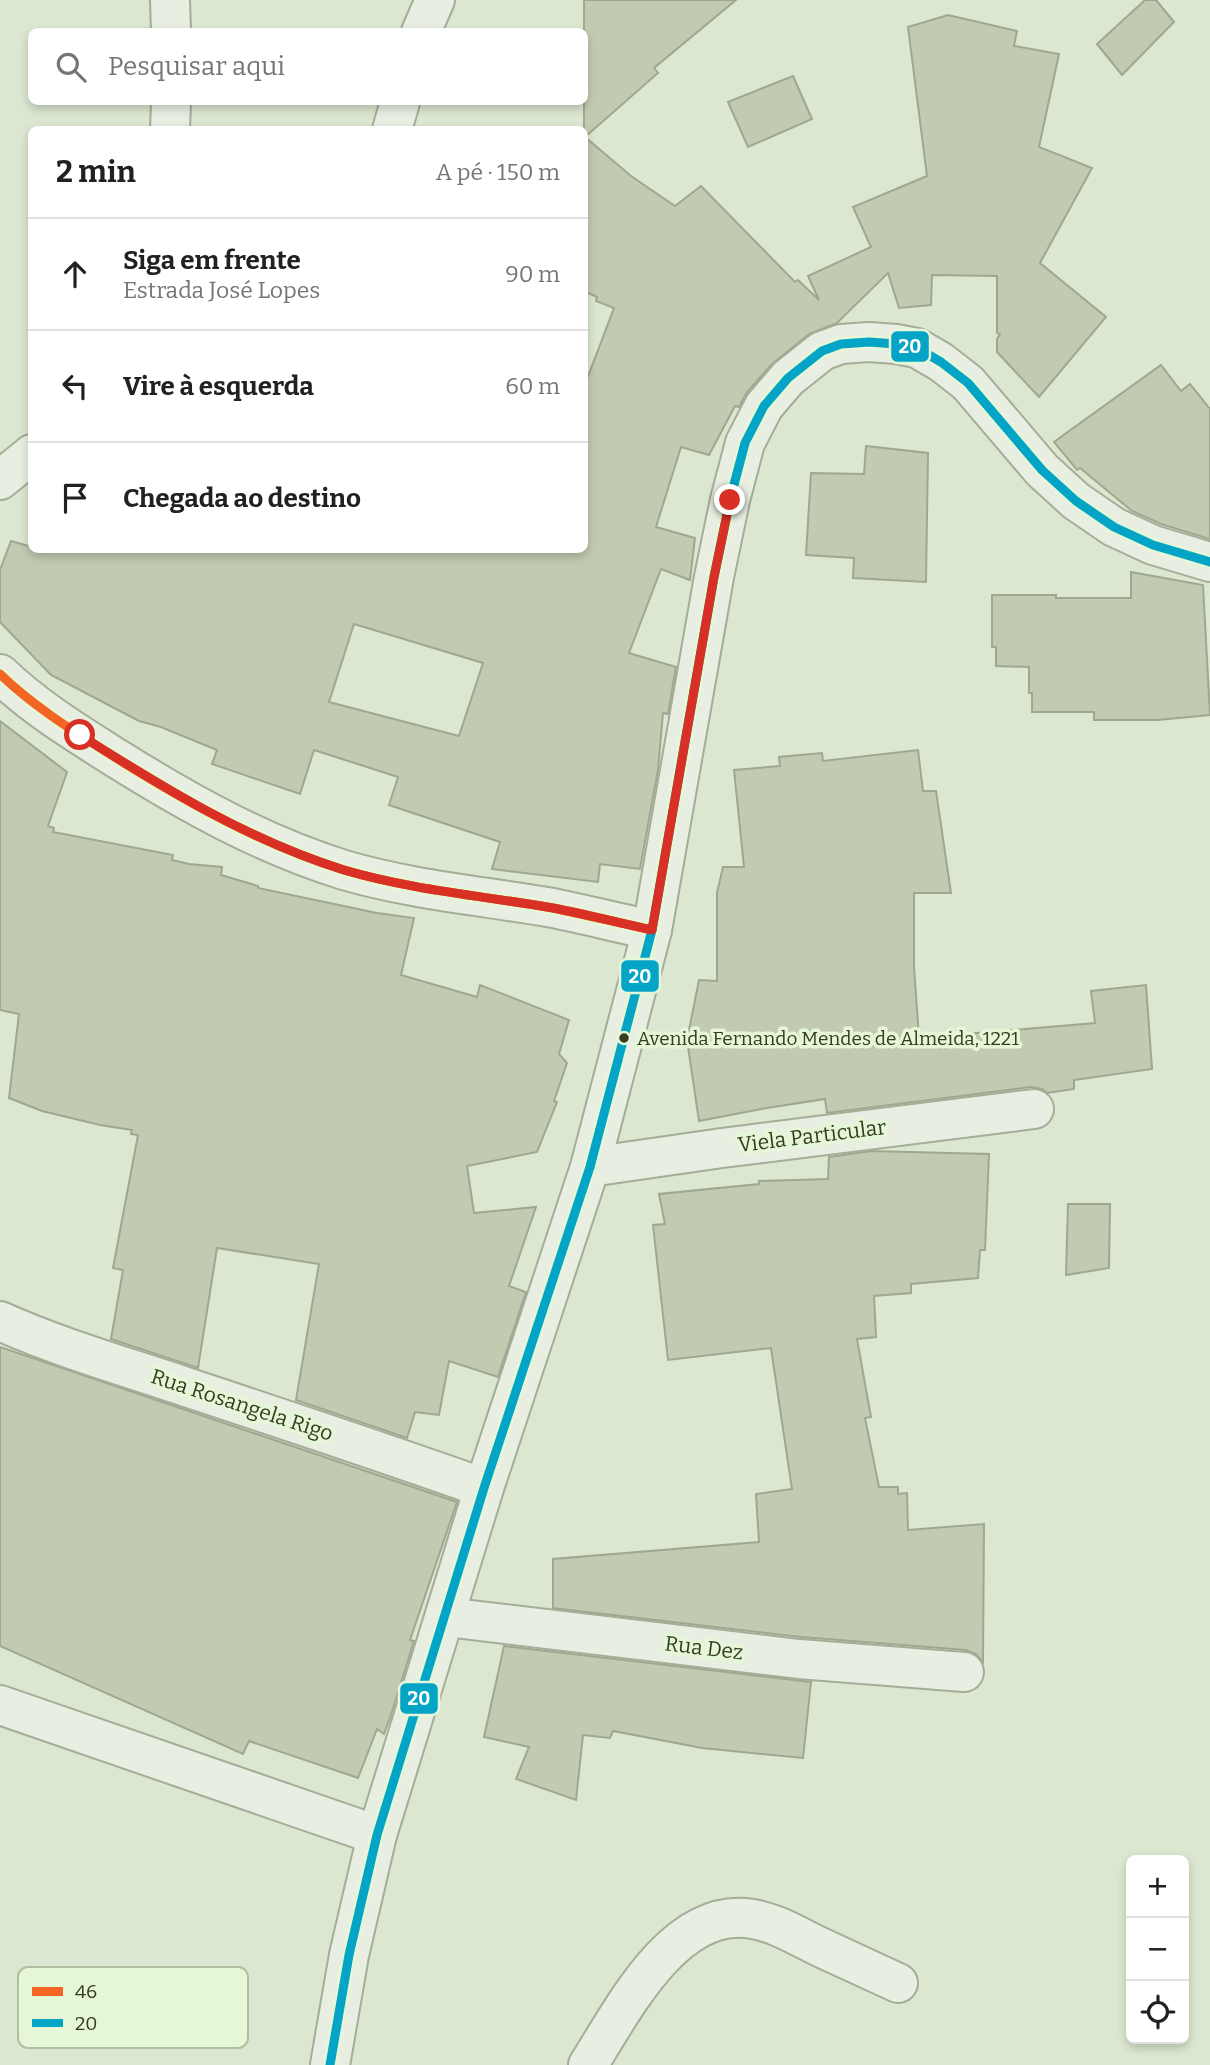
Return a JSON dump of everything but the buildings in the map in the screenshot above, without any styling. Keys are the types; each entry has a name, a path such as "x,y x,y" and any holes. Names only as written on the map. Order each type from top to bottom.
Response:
{"street":[{"path":"170,0 172,28"},
{"path":"423,28 435,0"},
{"path":"170,126 171,105"},
{"path":"393,126 399,105"},
{"path":"330,2065 349,1955 377,1835 484,1488 590,1167 652,930 730,500 745,443 764,406 788,378 822,351 841,344 869,342 917,348 968,383 1042,470 1076,501 1123,532 1153,545 1210,562"},
{"path":"0,480 28,457"},
{"path":"0,674 37,706 167,790 237,826 303,855 345,870 387,880 555,909 652,930"},
{"name":"Viela Particular","path":"590,1167 1034,1108"},
{"name":"Rua Rosangela Rigo","path":"0,1321 78,1352 484,1488"},
{"name":"Rua Dez","path":"446,1617 799,1660 964,1672"},
{"path":"0,1705 377,1835"},
{"path":"589,2065 652,1969 674,1945 699,1926 720,1920 745,1918 776,1926 898,1983"}],"transit line":[{"name":"20","path":"330,2065 349,1955 377,1835 484,1488 590,1167 652,930 730,500 745,443 764,406 788,378 822,351 841,344 869,342 917,348 968,383 1042,470 1076,501 1114,527 1153,545 1210,562"},
{"name":"46","path":"0,674 55,719 143,775 198,807 314,860 396,883 553,908 652,930"}],"place":[{"name":"Avenida Fernando Mendes de Almeida, 1221","path":"624,1038"}],"route":[{"path":"80,735 167,790 201,808 267,841 345,870 652,930 730,500"}]}
